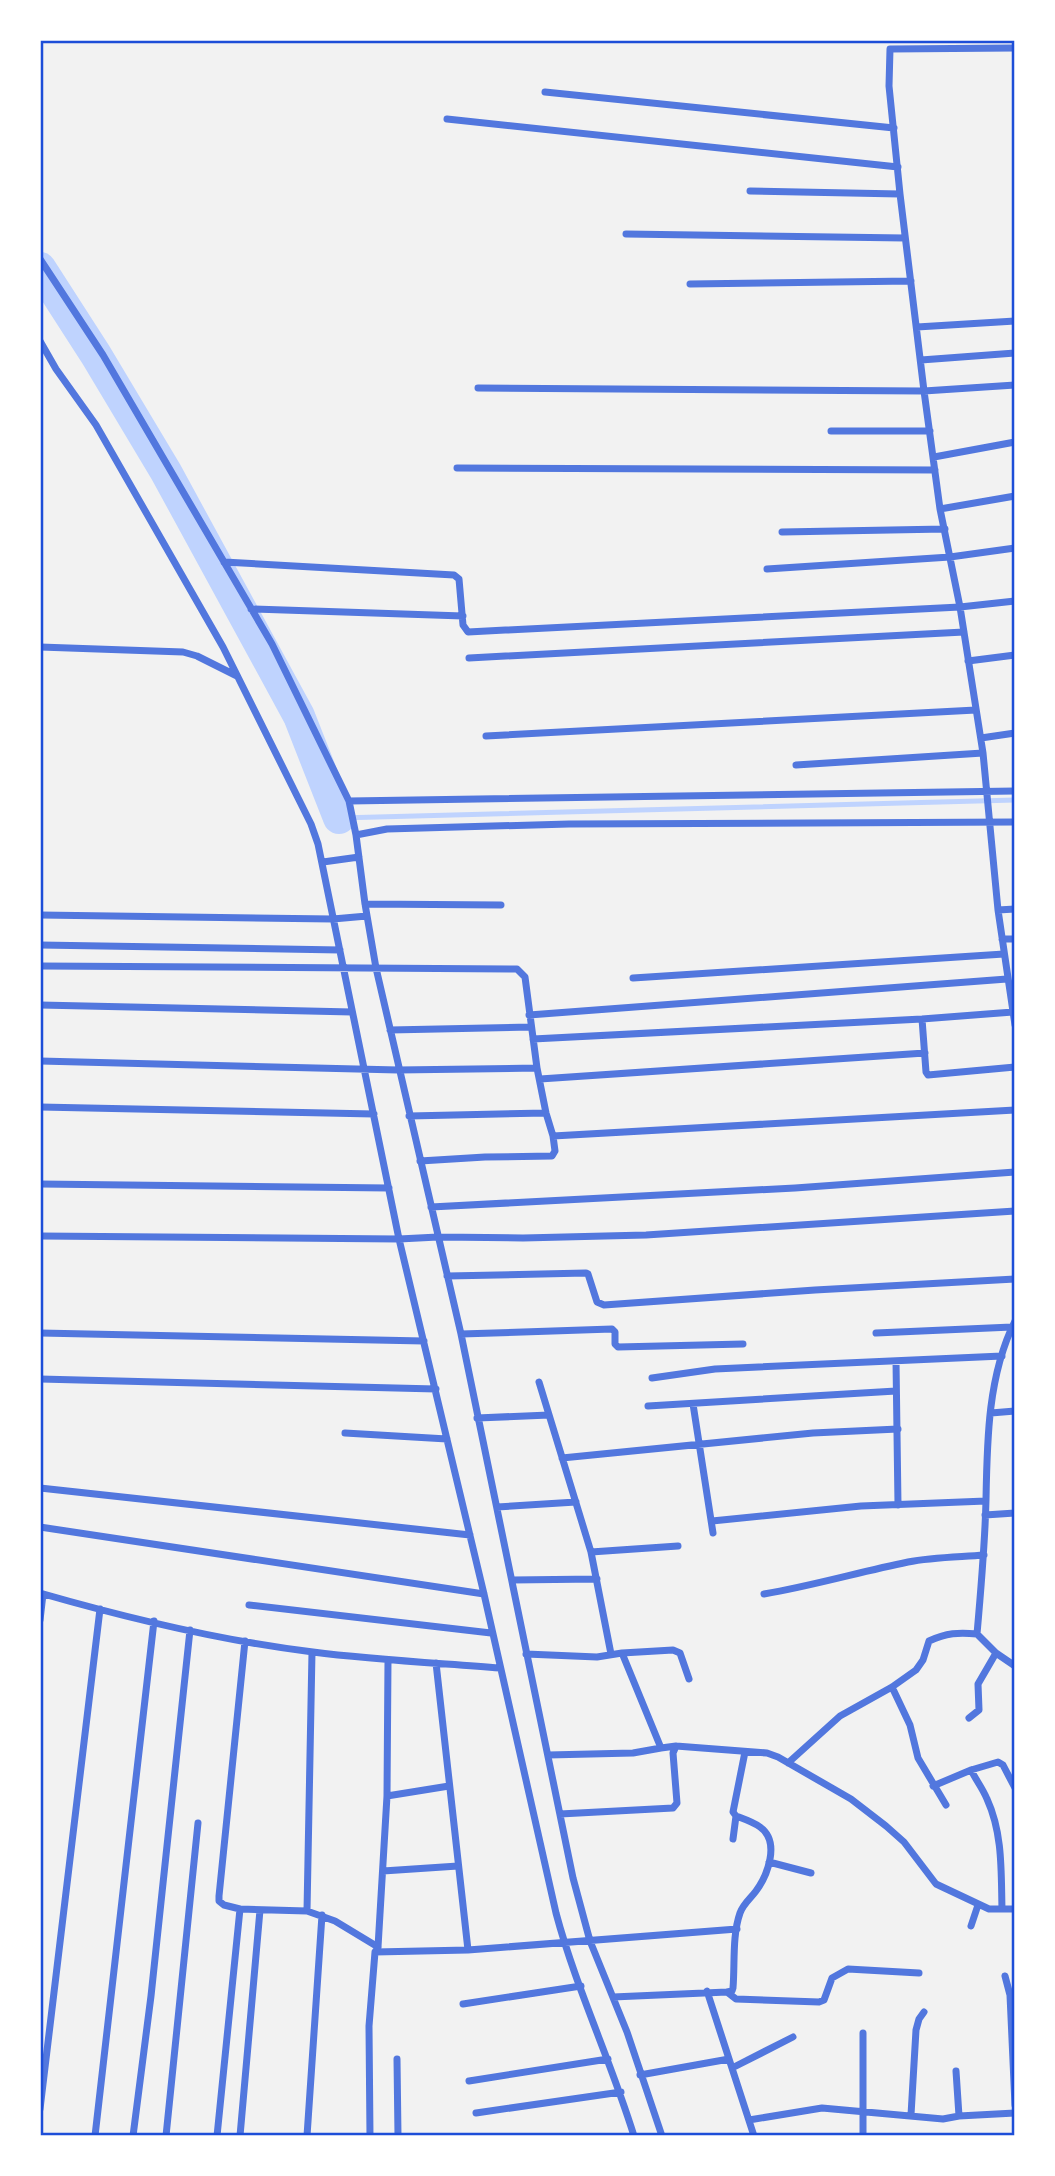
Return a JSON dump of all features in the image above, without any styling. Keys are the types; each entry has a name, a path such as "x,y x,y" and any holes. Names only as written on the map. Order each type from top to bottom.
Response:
{"street":[{"path":"533,1039 922,1019 1014,1017 998,910 981,738 960,607 940,509 924,391 889,86 890,49 1015,48"},
{"path":"545,92 894,128"},
{"path":"447,120 898,167"},
{"path":"750,191 900,194"},
{"path":"626,234 905,238"},
{"path":"40,259 103,355 272,645 349,801 376,968 461,1335 580,1908 662,2136"},
{"path":"690,284 911,281"},
{"path":"917,327 1015,321"},
{"path":"40,341 56,369 96,425 238,677 312,824 323,862 399,1239 564,1942 621,2092 634,2136"},
{"path":"921,360 1015,353"},
{"path":"478,388 924,391 1015,386"},
{"path":"831,431 930,431"},
{"path":"934,457 1015,442"},
{"path":"457,468 935,470"},
{"path":"940,509 1015,496"},
{"path":"782,532 945,530"},
{"path":"766,569 950,557 1015,548"},
{"path":"224,562 458,577 463,625 468,632 960,607 1015,601"},
{"path":"251,609 463,616"},
{"path":"469,658 964,632"},
{"path":"40,646 183,652 197,656 238,677"},
{"path":"968,661 1015,656"},
{"path":"486,736 976,710"},
{"path":"981,738 1015,733"},
{"path":"796,765 983,753"},
{"path":"349,801 988,794 1015,791"},
{"path":"356,835 387,829 569,824 989,820 1015,822"},
{"path":"323,862 359,857"},
{"path":"365,904 501,905"},
{"path":"998,910 1015,909"},
{"path":"40,915 333,919 367,916"},
{"path":"1002,939 1015,939"},
{"path":"40,944 340,950"},
{"path":"633,978 1004,954"},
{"path":"40,966 517,969 525,977 537,1068 546,1113 554,1136 552,1139 555,1151 552,1156 420,1161"},
{"path":"529,1016 1010,983"},
{"path":"40,1005 352,1012"},
{"path":"922,1019 928,1074 1015,1067"},
{"path":"390,1030 530,1027"},
{"path":"540,1079 926,1053"},
{"path":"40,1061 398,1070 537,1068"},
{"path":"40,1107 374,1115"},
{"path":"554,1136 1015,1111"},
{"path":"409,1116 546,1113"},
{"path":"431,1207 794,1188 1015,1172"},
{"path":"40,1184 389,1188"},
{"path":"40,1236 399,1239 646,1235 1015,1211"},
{"path":"447,1276 586,1273 589,1274 597,1301 604,1306 815,1290 1015,1279"},
{"path":"876,1332 1013,1324 1002,1356 991,1413 977,1634"},
{"path":"461,1335 612,1329 618,1347 743,1344"},
{"path":"40,1333 424,1341"},
{"path":"652,1377 715,1369 1002,1356"},
{"path":"896,1361 898,1504"},
{"path":"40,1379 436,1390"},
{"path":"539,1382 591,1552 611,1654"},
{"path":"648,1406 897,1391"},
{"path":"693,1404 713,1533"},
{"path":"991,1413 1015,1411"},
{"path":"477,1418 549,1415"},
{"path":"562,1458 813,1433 898,1429"},
{"path":"345,1433 447,1439"},
{"path":"40,1488 470,1535"},
{"path":"712,1521 822,1509 986,1500"},
{"path":"497,1507 576,1502"},
{"path":"985,1515 1015,1513"},
{"path":"40,1527 484,1594"},
{"path":"591,1552 677,1546"},
{"path":"764,1594 911,1562 984,1555"},
{"path":"512,1580 597,1579"},
{"path":"40,1620 42,1593 245,1642 388,1660 500,1668"},
{"path":"249,1605 491,1633"},
{"path":"40,2109 100,1609"},
{"path":"95,2136 154,1621"},
{"path":"133,2136 151,1996 190,1630"},
{"path":"788,1763 840,1716 892,1687 916,1670 923,1660 929,1641 949,1633 977,1634 996,1653 1015,1666"},
{"path":"245,1642 219,1896 219,1901 224,1905 240,1909 307,1911 322,1915 376,1950 468,1950 737,1929"},
{"path":"526,1654 597,1657 622,1653 677,1651 689,1679"},
{"path":"307,1911 312,1652"},
{"path":"622,1653 661,1748"},
{"path":"969,1718 979,1710 978,1684 996,1653"},
{"path":"370,2136 369,2026 387,1796 388,1660"},
{"path":"436,1663 468,1950"},
{"path":"892,1687 911,1725 918,1758 946,1805"},
{"path":"548,1755 633,1753 676,1746 767,1754 851,1799 904,1842 936,1884 989,1909 1015,1909"},
{"path":"560,1814 675,1807 677,1803 673,1754 676,1746"},
{"path":"733,1839 736,1816 733,1810 745,1752"},
{"path":"933,1786 995,1762 1001,1763 1015,1788"},
{"path":"971,1770 987,1798 995,1822 1000,1850 1002,1909"},
{"path":"387,1796 449,1786"},
{"path":"613,1997 732,1991 741,1910 761,1883 771,1850 762,1828 736,1816"},
{"path":"166,2136 198,1823"},
{"path":"769,1862 811,1873"},
{"path":"383,1871 458,1866"},
{"path":"971,1926 978,1905"},
{"path":"217,2136 240,1909"},
{"path":"240,2136 260,1910"},
{"path":"307,2136 322,1915"},
{"path":"727,1992 736,1999 819,2002 824,2000 832,1978 848,1969 919,1973"},
{"path":"1005,1976 1010,1995 1015,2105"},
{"path":"463,2004 581,1986"},
{"path":"707,1992 754,2136"},
{"path":"911,2115 916,2030 923,2012"},
{"path":"863,2033 863,2136"},
{"path":"732,2068 793,2037"},
{"path":"397,2059 398,2136"},
{"path":"469,2081 608,2059"},
{"path":"640,2076 729,2059"},
{"path":"956,2071 959,2116"},
{"path":"476,2113 621,2092"},
{"path":"749,2120 822,2108 943,2119 1015,2113"}],"waterway":[{"path":"40,268 166,472 299,716 339,818"},
{"path":"339,818 1015,800"}]}
